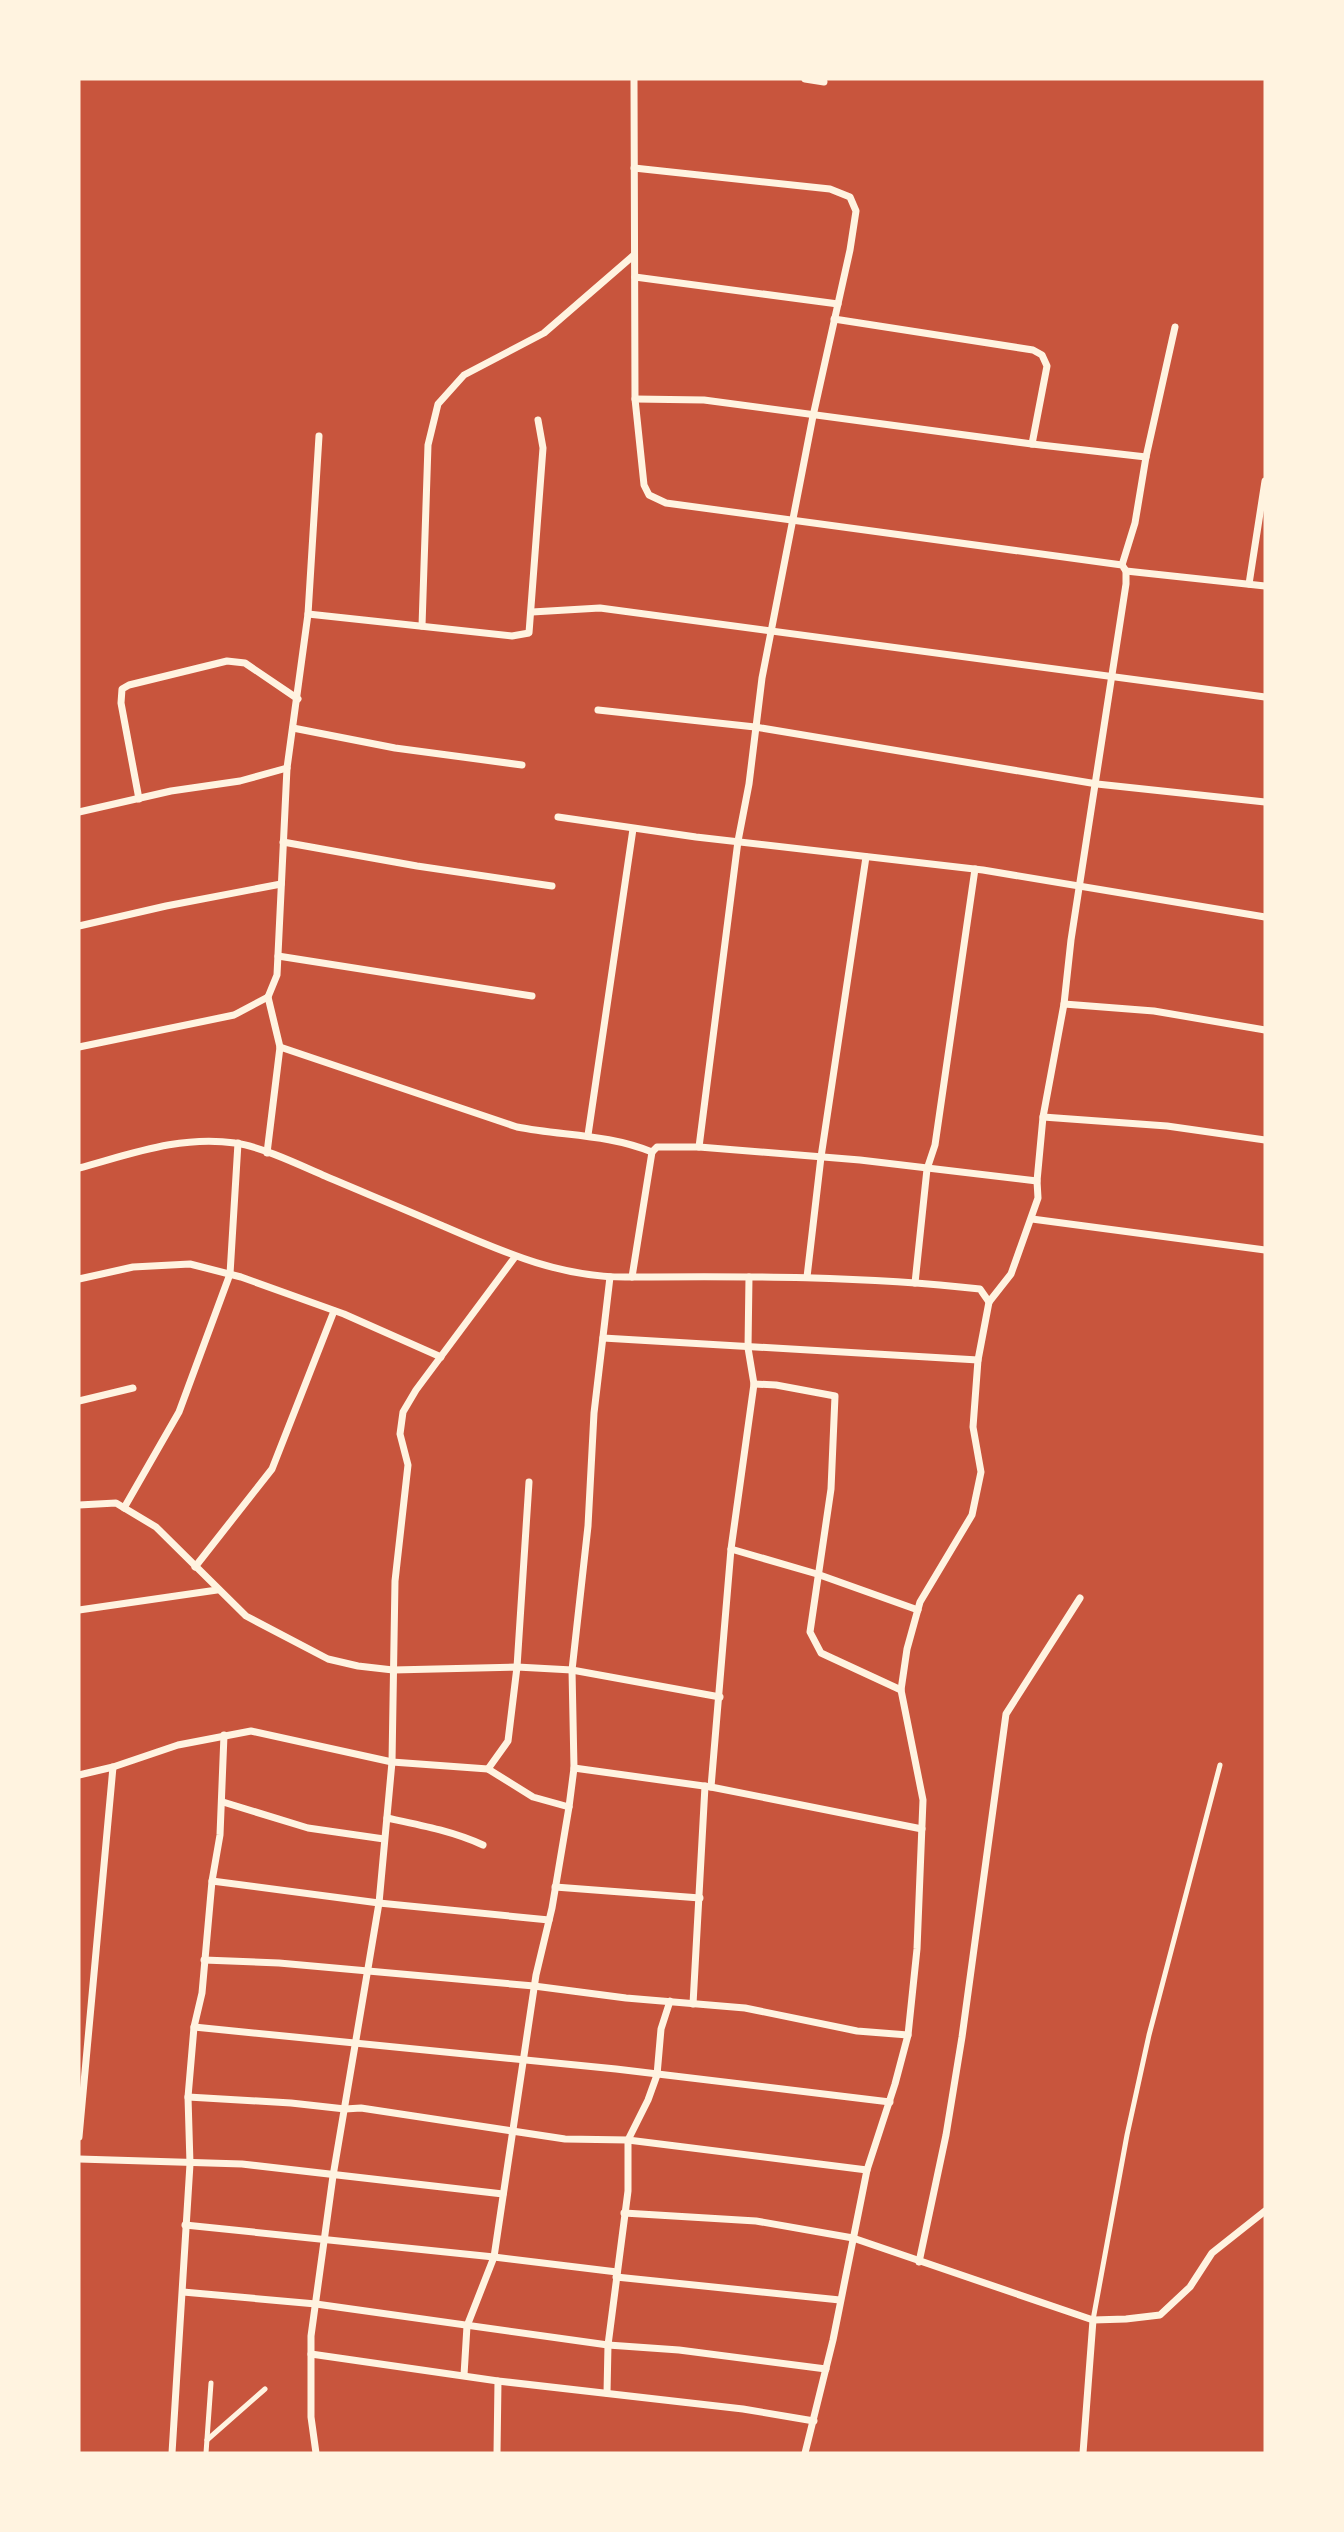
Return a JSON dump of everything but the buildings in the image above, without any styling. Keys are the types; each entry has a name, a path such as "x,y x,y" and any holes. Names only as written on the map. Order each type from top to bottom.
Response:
{"street":[{"path":"634,79 635,399 644,485 649,495 666,503 1265,586"},
{"path":"805,79 824,82"},
{"path":"634,168 830,189 850,197 856,211 769,633 738,841 699,1147"},
{"path":"422,626 428,446 438,404 464,375 544,333 634,255"},
{"path":"635,277 838,304"},
{"path":"834,319 1033,350 1042,355 1047,366 1032,444"},
{"path":"805,2453 826,2369 867,2170 890,2102 908,2035 917,1949 923,1800 901,1690 907,1648 918,1610 972,1515 981,1472 973,1427 978,1360 989,1302 1012,1273 1038,1198 1043,1117 1064,1004 1097,784 1126,584 1124,568 1175,327"},
{"path":"635,399 704,400 1146,457"},
{"path":"308,614 512,636 529,633 543,448 538,420"},
{"path":"267,1153 280,1046 268,997 277,975 287,768 308,614 319,436"},
{"path":"1249,584 1265,481"},
{"path":"532,612 600,608 769,633 1265,698"},
{"path":"139,799 121,703 122,689 129,685 236,661 245,663 298,699"},
{"path":"598,710 755,727 1097,784 1265,802"},
{"path":"293,728 395,748 522,765"},
{"path":"79,812 287,768"},
{"path":"558,817 633,829 975,869 1265,917"},
{"path":"588,1135 633,829"},
{"path":"283,842 552,886"},
{"path":"807,1277 821,1157 866,857"},
{"path":"915,1283 927,1169 935,1145 975,869"},
{"path":"79,926 281,884"},
{"path":"278,956 531,996"},
{"path":"79,1046 234,1015 268,997"},
{"path":"1064,1004 1154,1011 1265,1030"},
{"path":"280,1046 517,1127 629,1142 652,1152"},
{"path":"1043,1117 1167,1126 1265,1140"},
{"path":"79,1168 177,1142 206,1140 238,1143 298,1164 514,1257 569,1272 610,1278 807,1277 915,1283 980,1289 989,1302"},
{"path":"124,1508 179,1412 230,1274 238,1143"},
{"path":"632,1277 652,1152 657,1147 699,1147 821,1157 1037,1181"},
{"path":"1032,1219 1265,1250"},
{"path":"316,2453 311,2417 311,2354 316,2304 354,2041 379,1903 392,1762 395,1581 408,1465 400,1434 403,1412 416,1390 514,1257"},
{"path":"79,1279 133,1267 190,1264 230,1274 334,1311 441,1357"},
{"path":"693,2004 708,1787 720,1697 731,1549 754,1384 748,1348 748,1277"},
{"path":"464,2375 467,2326 494,2257 534,1986 569,1807 574,1768 572,1670 588,1526 594,1413 610,1278"},
{"path":"195,1567 272,1469 334,1311"},
{"path":"603,1338 978,1360"},
{"path":"754,1384 776,1385 835,1396 831,1489 810,1632 821,1653 901,1690"},
{"path":"79,1401 133,1388"},
{"path":"488,1769 508,1741 517,1667 529,1482"},
{"path":"79,1505 116,1503 156,1527 246,1616 328,1659 393,1670 517,1667 572,1670 720,1697"},
{"path":"731,1549 817,1574 918,1610"},
{"path":"79,1610 217,1590"},
{"path":"919,2262 946,2135 962,2037 1006,1714 1080,1598"},
{"path":"79,1775 113,1767 178,1745 251,1731 392,1762 488,1769 533,1797 569,1807"},
{"path":"172,2453 190,2164 188,2097 194,2027 202,1993 212,1881 223,1802 224,1735"},
{"path":"79,2137 113,1767"},
{"path":"574,1768 708,1787 922,1829"},
{"path":"223,1802 308,1828 384,1839"},
{"path":"387,1818 450,1832 483,1845"},
{"path":"212,1881 379,1903 549,1920"},
{"path":"555,1887 700,1898"},
{"path":"204,1960 367,1971 745,2008 856,2031 908,2035"},
{"path":"607,2393 608,2345 628,2191 628,2140 657,2075 661,2029 670,2001"},
{"path":"194,2027 616,2068 890,2102"},
{"path":"188,2097 361,2108 565,2139 628,2140 867,2170"},
{"path":"79,2158 242,2164 503,2194"},
{"path":"624,2213 755,2221 853,2238 1093,2320 1160,2315 1190,2287 1212,2253 1265,2211"},
{"path":"185,2225 494,2257 617,2275 840,2300"},
{"path":"183,2292 316,2304 608,2345 678,2350 826,2369"},
{"path":"1083,2453 1093,2320"},
{"path":"311,2354 498,2381 743,2409 814,2420"},
{"path":"497,2453 498,2381"}],"lane":[{"path":"1093,2320 1127,2135 1149,2035 1220,1765"},
{"path":"206,2453 211,2383"},
{"path":"208,2440 265,2389"}]}
